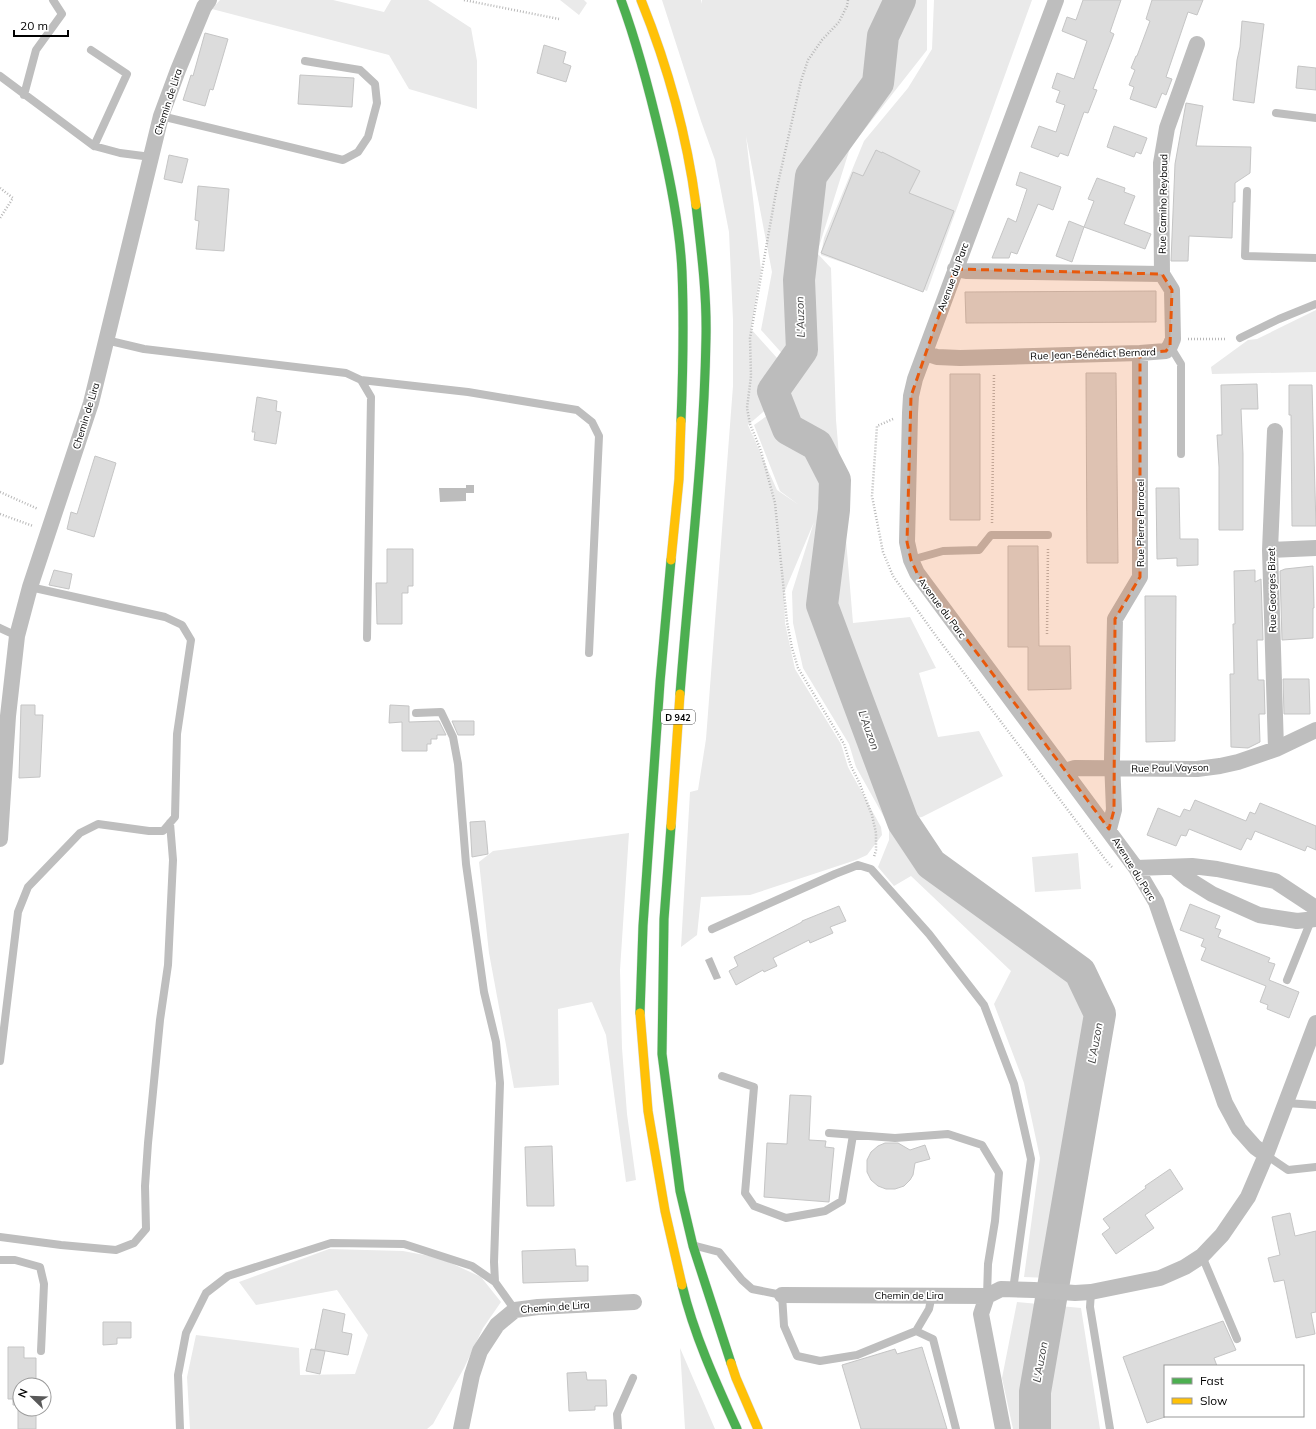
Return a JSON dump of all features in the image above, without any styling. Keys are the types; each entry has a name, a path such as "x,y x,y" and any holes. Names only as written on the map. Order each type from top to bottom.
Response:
{"main road":[{"name":"D 942","path":"620,0 633,34 650,92 673,192 682,272 683,372 679,479 660,682 643,926 640,1012 648,1111 665,1211 688,1306 717,1385 737,1429"},
{"name":"D 942","path":"641,0 655,34 677,110 693,184 703,265 706,337 699,482 681,681 664,919 662,1054 680,1191 693,1246 736,1378 758,1429"}],"street":[{"name":"Chemin de Lira","path":"0,839 8,716 17,636 30,587 91,403 161,116 204,7 209,0"},
{"name":"Avenue du Parc","path":"1056,0 915,379 911,396 910,413 907,542 911,560 917,573 1109,830 1136,868 1156,902 1225,1103 1239,1129 1255,1147 1266,1155"},
{"name":"Rue Camiho Reybaud","path":"1162,274 1161,163 1167,128 1198,44"},
{"path":"955,269 966,272 1162,274 1172,290 1171,343"},
{"name":"Rue Jean-Bénédict Bernard","path":"925,353 937,357 960,358 1140,353 1166,351 1171,343"},
{"name":"Rue Pierre Parrocel","path":"1109,830 1114,810 1114,619 1140,577 1140,353"},
{"name":"Rue Georges Bizet","path":"1275,432 1270,550 1276,749"},
{"path":"1270,550 1316,548"},
{"name":"Rue Paul Vayson","path":"1065,771 1074,768 1197,769 1220,766 1238,762 1276,749 1316,730"},
{"path":"1136,868 1174,867 1218,869 1275,881 1315,913 1297,922 1259,915 1212,894 1188,879 1174,867"},
{"name":"Chemin de Lira","path":"782,1295 987,1296 1001,1289 1075,1293 1091,1292 1160,1278 1185,1267 1202,1256 1222,1235 1248,1197 1266,1155 1316,1023"},
{"path":"987,1296 980,1314 1003,1429"},
{"name":"Chemin de Lira","path":"461,1429 472,1375 480,1351 497,1325 515,1310 538,1307 634,1302"}],"lane":[{"path":"24,95 36,50 62,14 53,0"},
{"path":"91,50 127,74 94,146"},
{"path":"161,116 343,160 358,152 368,137 377,102 375,84 360,70 305,61"},
{"path":"0,76 94,146 120,153 151,157"},
{"path":"1276,113 1316,118"},
{"path":"1247,191 1245,256 1316,258"},
{"path":"1240,338 1279,319 1316,304"},
{"path":"106,340 144,349 346,373 361,380 468,392 577,410 592,422 599,436 589,653"},
{"path":"1171,343 1181,364 1181,454"},
{"path":"361,380 372,397 367,638"},
{"path":"911,560 943,551 979,550 991,535 1048,536"},
{"path":"0,1061 18,912 28,887 80,833 98,824 148,831 163,831 175,817 177,734 191,640 182,625 165,617 30,587"},
{"path":"0,628 17,636"},
{"path":"416,713 442,712 453,738 458,764 466,864 484,992 496,1042 500,1083 494,1262 495,1282"},
{"path":"0,1237 116,1250 134,1243 146,1229 145,1186 148,1143 160,1020 168,965 173,860 170,823"},
{"path":"712,929 858,865 871,868 928,934 984,1005 1014,1084 1031,1159 1013,1290"},
{"path":"1287,980 1315,913"},
{"path":"722,1076 754,1087 745,1193 754,1206 786,1218 825,1211 842,1202 853,1135"},
{"path":"1286,1102 1316,1105"},
{"path":"829,1133 894,1138 948,1134 982,1145 999,1173 995,1221 988,1264 987,1296"},
{"path":"1266,1155 1288,1170 1316,1167"},
{"path":"180,1429 178,1376 186,1333 206,1293 228,1276 331,1243 404,1244 472,1266 495,1282 515,1310"},
{"path":"693,1246 719,1252 742,1280 752,1289 782,1295 784,1326 796,1356 820,1361 857,1355 916,1331 929,1309 932,1295"},
{"path":"1202,1256 1237,1339"},
{"path":"0,1260 15,1260 40,1267 44,1284 41,1351"},
{"path":"1091,1292 1090,1307 1110,1429"},
{"path":"916,1331 933,1339 956,1429"},
{"path":"618,1429 617,1414 633,1378"}],"path":[{"path":"464,0 559,19"},
{"path":"848,0 847,6 839,22 822,40 808,60 801,81 776,192 750,338 751,376 747,408 750,424 761,451 775,503 787,622 792,648 798,668 844,744 851,766 860,782 876,833 876,850 871,868"},
{"path":"0,188 13,198 0,218"},
{"path":"1171,343 1240,338"},
{"path":"991,535 994,357"},
{"path":"0,492 35,507 50,525"},
{"path":"0,514 18,522 50,525"},
{"path":"1047,634 1048,536"}],"highlighted area":[{"path":"955,269 1162,274 1172,290 1170,346 1166,351 1140,353 1140,577 1115,619 1114,810 1109,829 917,573 911,560 907,542 911,396"}],"shaded area":[{"path":"220,0 333,0 384,12 391,0 428,0 471,28 477,61 477,109 409,89 389,55 212,9"},
{"path":"560,0 584,0 587,3 579,15"},
{"path":"662,0 701,0 702,4 702,0 927,0 927,50 850,148 817,253 831,268 836,420 853,623 910,617 936,668 919,673 938,737 979,731 1003,776 922,817 898,821 925,866 1074,977 1094,1015 1050,1278 1024,1277 1040,1158 1024,1083 994,1004 1011,971 911,876 894,886 878,867 889,840 889,826 856,767 849,744 803,668 793,623 792,592 814,522 784,593 785,623 795,669 841,744 848,767 881,827 882,835 867,855 856,860 750,895 701,897 697,935 681,947 690,792 698,790 706,739 733,386 733,320 729,232 715,160","holes":["746,136 772,272 761,330 796,369 781,391 785,403 754,425 780,491 799,505 777,490 748,425 775,402 771,390 786,368 751,329 761,270"]},
{"path":"934,0 1032,0 927,291 821,255 824,238 864,141 908,88 932,49"},
{"path":"1316,310 1316,372 1212,374 1211,367 1248,340 1257,339"},
{"path":"466,485 474,485 474,493 466,493 466,501 440,502 439,488 466,488"},
{"path":"629,833 620,970 622,1048 627,1114 636,1180 626,1182 606,1035 592,1002 558,1009 559,1085 514,1088 489,953 479,862 493,851"},
{"path":"1078,853 1081,889 1035,892 1032,857"},
{"path":"712,957 721,978 714,980 705,960"},
{"path":"329,1249 403,1251 440,1258 481,1277 501,1302 483,1328 464,1368 433,1424 427,1429 190,1429 187,1377 196,1335 299,1348 300,1375 355,1374 368,1335 337,1290 256,1305 239,1282"},
{"path":"1017,1302 1081,1308 1100,1429 1013,1429 1002,1378"},
{"path":"680,1348 715,1429 685,1429"}],"building":[{"path":"1083,0 1121,0 1110,32 1114,34 1093,89 1097,90 1088,113 1084,112 1068,156 1060,153 1058,157 1031,147 1039,126 1056,132 1065,105 1056,102 1060,91 1052,88 1057,73 1074,79 1087,41 1062,31 1067,17 1076,20"},
{"path":"1152,0 1203,0 1197,15 1188,12 1166,77 1172,79 1166,95 1162,93 1156,108 1130,99 1134,87 1129,85 1135,70 1131,68 1150,21 1146,19"},
{"path":"1242,21 1264,24 1254,103 1233,100"},
{"path":"205,33 228,39 213,90 210,89 205,106 183,100 191,75 193,76"},
{"path":"544,45 566,52 563,63 571,66 566,82 537,73"},
{"path":"1298,66 1316,68 1316,90 1296,88"},
{"path":"300,75 354,78 352,107 298,104"},
{"path":"1186,103 1203,106 1196,146 1251,147 1250,173 1235,183 1232,238 1189,236 1188,261 1171,261 1175,164"},
{"path":"1114,126 1147,138 1141,154 1136,152 1134,157 1107,147"},
{"path":"876,150 920,171 909,193 954,211 923,292 821,253 853,172 863,176"},
{"path":"169,155 188,159 182,183 164,179"},
{"path":"1020,172 1061,187 1053,210 1038,204 1017,254 1011,252 1009,258 992,258 1008,218 1016,222 1027,189 1016,185"},
{"path":"1097,178 1125,188 1124,192 1135,196 1124,224 1151,234 1145,249 1084,227 1094,201 1088,199"},
{"path":"198,186 229,189 224,251 196,249 199,221 195,220"},
{"path":"1069,221 1084,227 1072,262 1056,256"},
{"path":"1156,291 1156,322 966,323 965,292"},
{"path":"1086,373 1116,373 1118,563 1087,563"},
{"path":"950,374 980,374 980,520 950,520"},
{"path":"1257,384 1258,409 1241,409 1243,454 1243,530 1219,530 1219,467 1217,435 1222,435 1221,385"},
{"path":"1289,385 1312,385 1316,526 1292,526 1291,415 1289,415"},
{"path":"257,397 277,401 276,411 281,412 276,444 254,440 255,432 252,432"},
{"path":"95,456 116,463 94,537 67,529 71,512 77,514"},
{"path":"1156,488 1179,488 1180,539 1198,539 1198,565 1177,566 1177,558 1157,559"},
{"path":"1008,546 1038,546 1039,646 1070,646 1071,689 1028,690 1028,647 1008,647"},
{"path":"387,549 413,549 413,586 408,586 408,593 402,593 402,624 377,624 376,583 387,583"},
{"path":"1313,566 1313,638 1282,640 1280,571 1285,569"},
{"path":"54,570 72,574 69,589 49,585"},
{"path":"1255,570 1255,582 1261,579 1263,640 1257,640 1258,680 1264,680 1265,714 1259,714 1260,742 1248,748 1231,747 1230,674 1234,674 1234,571"},
{"path":"1145,596 1176,596 1175,741 1146,742"},
{"path":"1283,679 1309,679 1310,714 1284,714"},
{"path":"21,705 35,705 35,715 43,715 40,777 19,778"},
{"path":"390,705 409,706 409,722 439,721 446,735 437,735 437,739 431,739 431,744 427,744 427,751 402,751 402,722 389,723"},
{"path":"452,721 474,721 474,735 458,735"},
{"path":"1195,800 1246,821 1250,812 1255,814 1260,803 1316,826 1316,850 1307,846 1305,851 1255,831 1251,840 1247,838 1241,850 1189,829 1186,836 1181,835 1176,846 1147,835 1158,808 1180,817 1184,809 1190,811"},
{"path":"485,821 488,854 472,857 470,822"},
{"path":"1190,904 1220,916 1215,928 1221,930 1218,937 1270,958 1268,962 1275,964 1269,980 1299,992 1289,1018 1267,1009 1268,1005 1260,1002 1266,986 1201,960 1206,948 1201,946 1204,939 1180,930"},
{"path":"839,906 846,921 830,927 833,933 810,943 809,940 773,958 777,966 764,972 763,970 736,985 729,971 738,966 734,957 802,921"},
{"path":"790,1095 811,1096 809,1140 826,1141 825,1147 834,1148 829,1202 764,1197 767,1143 787,1144"},
{"path":"885,1143 898,1143 910,1150 925,1145 930,1159 915,1163 913,1175 904,1186 895,1189 886,1189 878,1186 871,1180 867,1172 867,1160 871,1152 878,1146"},
{"path":"552,1146 554,1206 527,1206 525,1147"},
{"path":"1170,1169 1183,1189 1145,1215 1154,1228 1116,1254 1102,1234 1110,1228 1103,1219 1146,1188 1145,1186"},
{"path":"1290,1213 1295,1236 1316,1231 1316,1312 1311,1313 1315,1334 1296,1338 1284,1280 1274,1282 1268,1258 1280,1255 1272,1217"},
{"path":"575,1249 576,1266 588,1266 588,1281 523,1283 522,1251"},
{"path":"323,1309 345,1314 342,1332 352,1334 348,1355 315,1349"},
{"path":"1223,1321 1236,1350 1214,1358 1217,1365 1164,1365 1165,1417 1147,1423 1123,1357"},
{"path":"103,1322 131,1322 131,1338 117,1338 117,1344 103,1345"},
{"path":"8,1347 24,1347 24,1358 36,1358 36,1377 12,1377 12,1399 8,1399"},
{"path":"922,1347 947,1429 861,1429 842,1365 895,1349 897,1354"},
{"path":"311,1349 325,1351 320,1374 306,1371"},
{"path":"586,1372 587,1380 606,1380 607,1406 595,1406 595,1410 569,1411 567,1373"},
{"path":"18,1417 36,1417 36,1429 18,1429"}],"waterway":[{"name":"L'Auzon","path":"900,0 883,36 878,83 811,176 799,280 802,350 773,391 788,429 817,445 835,480 834,510 822,605 903,822 931,864 1080,972 1100,1014 1035,1392 1035,1429"}],"traffic: fast":[{"path":"621,0 638,52 661,140 677,222 683,290 681,421"},
{"path":"680,694 705,383 706,304 696,205"},
{"path":"640,1013 643,926 660,682 671,560"},
{"path":"671,826 664,919 662,1054 680,1191 693,1246 731,1363"},
{"path":"682,1285 699,1340 737,1429"}],"traffic: slow":[{"path":"641,0 659,49 675,101 687,153 696,205"},
{"path":"671,560 679,479 681,421"},
{"path":"671,826 680,694"},
{"path":"640,1013 648,1111 665,1211 682,1285"},
{"path":"731,1363 758,1429"}]}
